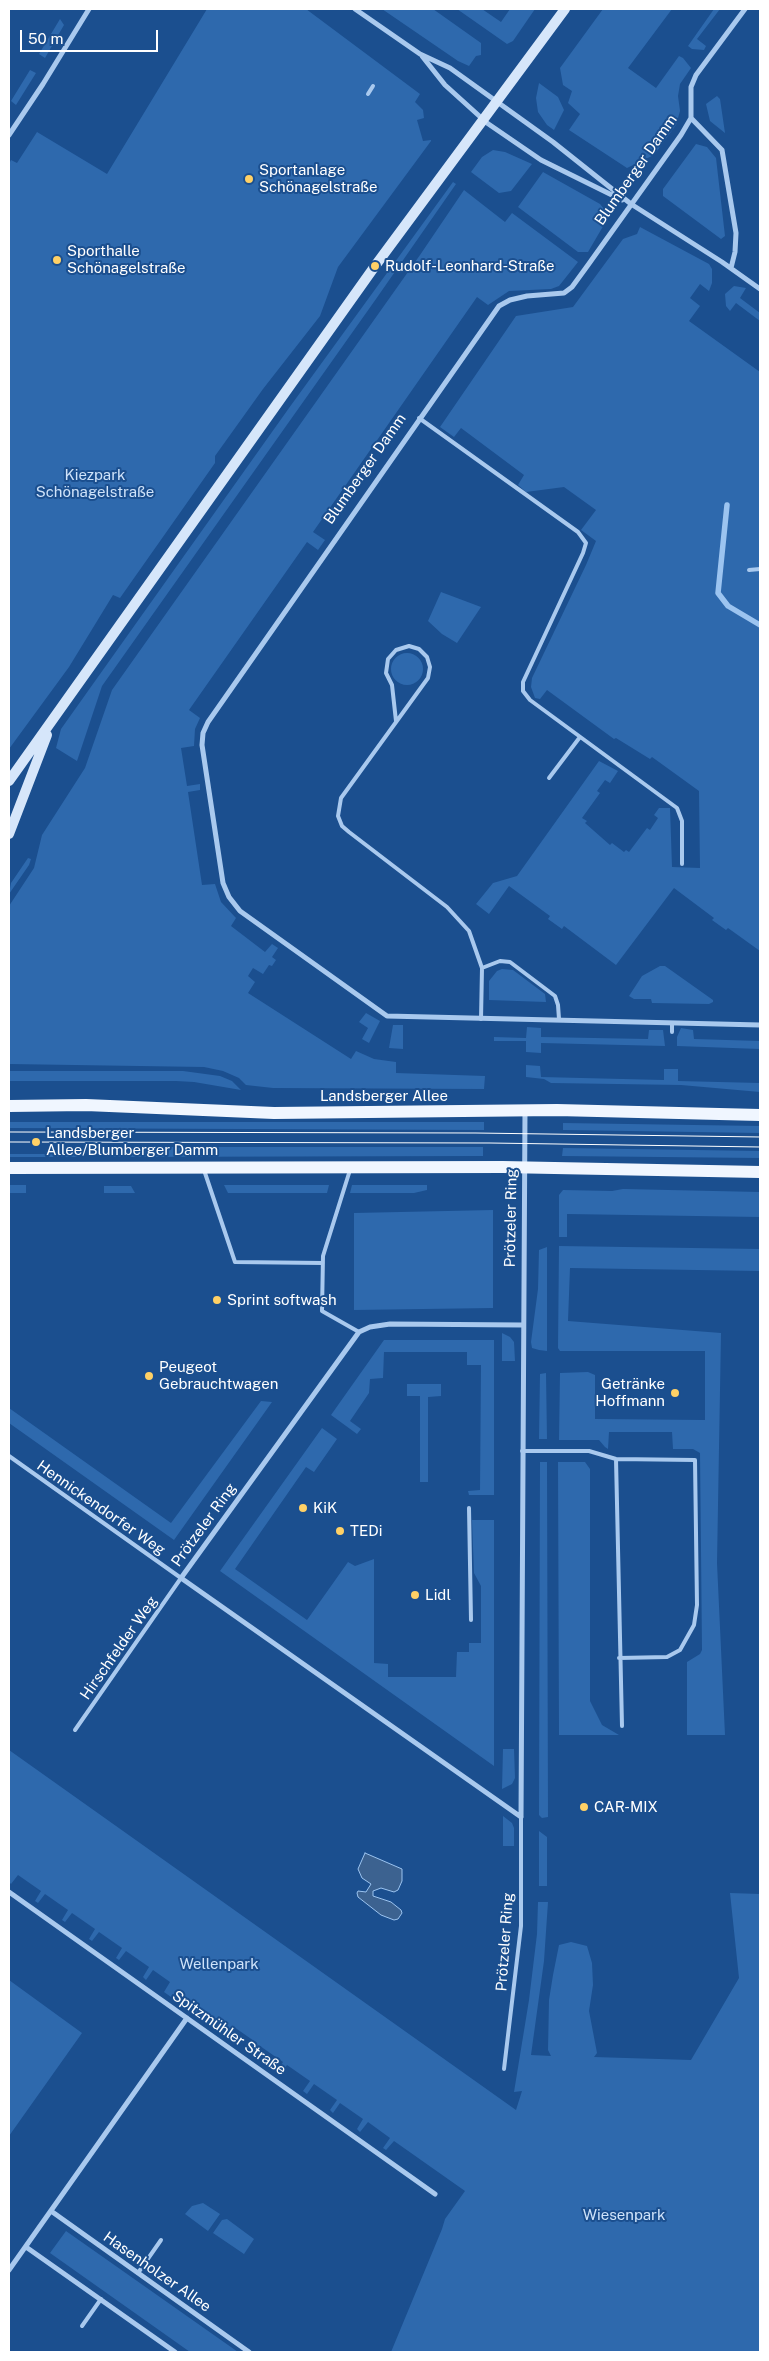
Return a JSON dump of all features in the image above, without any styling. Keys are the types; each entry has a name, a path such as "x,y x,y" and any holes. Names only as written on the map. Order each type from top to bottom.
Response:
{"main road":[{"path":"9,781 375,266 565,9"},
{"path":"9,834 52,723"},
{"name":"Landsberger Allee","path":"9,1106 86,1105 274,1113 524,1112 557,1110 760,1115"},
{"path":"9,1168 524,1168 760,1172"}],"street":[{"path":"9,135 90,9"},
{"path":"355,9 420,54 450,68 553,142 631,204 731,268 760,289"},
{"name":"Blumberger Damm","path":"481,1019 387,1016 240,911 229,897 223,883 202,745 203,733 208,722 498,306 510,300 527,296 564,293 572,287 588,266 691,118 691,87 696,75 745,9"},
{"path":"420,54 445,85 483,120 541,160 631,204"},
{"name":"Blumberger Damm","path":"691,118 722,150 736,233 735,252 731,268"},
{"path":"481,1019 760,1025"},
{"name":"Prötzeler Ring","path":"521,1817 524,1112"},
{"path":"359,1332 370,1327 390,1324 522,1325"},
{"name":"Prötzeler Ring","path":"359,1332 181,1578 521,1817"},
{"name":"Spitzmühler Straße","path":"9,1892 435,2194"},
{"path":"9,2270 187,2018"},
{"name":"Hasenholzer Allee","path":"51,2211 249,2352"},
{"path":"26,2247 175,2352"}],"lane":[{"path":"368,94 373,86"},
{"path":"419,418 578,532 586,543 584,553 523,682 523,691 530,700 677,808 682,821 682,864"},
{"path":"748,570 760,569"},
{"path":"396,721 392,685 386,673 388,659 396,650 409,646 419,649 427,657 430,667 428,678 341,798 338,816 342,826 456,916 469,931 482,968 481,1019"},
{"path":"550,778 580,736"},
{"path":"482,968 500,961 510,962 555,996 559,1020"},
{"path":"672,1023 672,1032"},
{"path":"203,1168 235,1262 323,1263"},
{"path":"350,1168 323,1256 322,1311 359,1332"},
{"path":"522,1451 589,1451 616,1459 695,1460 697,1605 694,1625 680,1650 666,1657 619,1658"},
{"name":"Hennickendorfer Weg","path":"9,1456 181,1578"},
{"path":"616,1459 622,1726"},
{"path":"469,1508 471,1620"},
{"name":"Hirschfelder Weg","path":"75,1730 181,1578"},
{"name":"Prötzeler Ring","path":"504,2069 521,1926 521,1817"},
{"path":"138,2273 161,2240"},
{"path":"82,2326 100,2299"}],"green space":[{"name":"Kiezpark Schönagelstraße","path":"207,9 306,9 420,94 415,102 423,110 424,118 417,120 423,141 431,141 338,267 320,316 263,389 215,456 215,463 120,598 113,595 69,667 9,749 9,164 11,160 17,163 37,132 107,174"},
{"path":"382,9 433,9 481,43 481,55 476,56 469,66 458,61"},
{"path":"457,9 482,9 501,22 510,9 535,9 513,41 507,44"},
{"path":"603,9 672,9 628,68 656,88 679,56 691,68 680,84 678,96 680,111 676,125 654,155 627,168 569,130 580,114 568,103 572,91 563,85 560,68"},
{"path":"714,9 720,9 697,39 706,46 704,50 692,49 688,46"},
{"path":"60,19 64,25 45,58 39,54"},
{"path":"30,70 36,73 16,105 11,101"},
{"path":"539,83 558,97 564,110 554,130 547,125 538,112 536,98"},
{"path":"717,96 720,99 725,133 710,121 706,104"},
{"path":"696,144 707,147 716,158 725,236 721,239 663,196 663,189"},
{"path":"493,150 505,152 532,164 511,191 499,193 471,172 482,157"},
{"path":"543,172 600,204 604,209 605,223 588,252 578,252 518,207"},
{"path":"453,182 456,184 376,299 102,686 77,761 56,748 61,729 289,408"},
{"path":"464,190 505,222 512,213 578,262 559,286 551,289 509,291 488,305 477,297 313,532 325,540 318,550 307,542 189,710 200,718 195,729 194,746 181,748 187,786 200,784 200,790 188,792 202,885 215,884 221,902 236,918 231,926 265,952 272,944 278,948 272,957 276,960 272,966 269,965 263,974 253,968 248,976 255,982 248,993 351,1059 356,1051 374,1059 396,1062 396,1073 485,1076 484,1089 273,1088 246,1085 239,1078 223,1071 204,1067 9,1064 9,906 34,868 42,835 85,768 112,690"},
{"path":"640,227 709,264 712,269 712,283 709,291 700,284 690,298 700,306 689,321 760,372 760,951 728,928 726,930 712,920 714,918 674,888 616,965 564,926 562,929 548,919 550,916 509,886 489,914 476,904 493,883 517,876 599,761 618,771 610,783 605,780 597,791 600,793 582,818 587,821 585,823 610,845 612,843 624,852 626,850 629,852 647,828 650,830 658,818 654,815 659,808 670,808 672,867 700,868 699,791 652,757 650,759 616,738 614,739 547,690 540,699 535,698 531,687 532,678 596,541 581,530 596,510 564,487 526,492 518,485 524,475 461,428 454,437 440,427 516,316 573,307 623,239 637,234"},
{"path":"734,286 746,288 740,298 760,313 760,321 736,303 730,311 726,306 725,294"},
{"path":"441,592 481,607 457,643 442,634 428,621"},
{"path":"407,653 418,658 423,669 418,680 407,685 396,680 391,669 396,658"},
{"path":"28,858 31,859 29,865 9,894 11,883"},
{"path":"660,966 665,966 713,1000 713,1002 709,1004 652,1003 651,999 634,999 629,996 642,976"},
{"path":"502,969 513,970 545,994 546,1002 489,1000 489,981 497,971"},
{"path":"366,1013 380,1021 369,1043 362,1039 368,1028 359,1022"},
{"path":"393,1025 403,1025 403,1049 389,1048"},
{"path":"527,1027 541,1028 541,1037 648,1039 649,1030 663,1030 665,1046 541,1043 541,1053 526,1052 526,1041 494,1041 494,1037 526,1038"},
{"path":"681,1028 693,1030 694,1039 760,1041 760,1049 677,1046 677,1037"},
{"path":"526,1065 540,1066 541,1077 664,1080 664,1069 678,1069 678,1081 760,1083 760,1092 681,1085 551,1083 544,1079 526,1077"},
{"path":"9,1071 183,1071 220,1076 232,1081 241,1090 176,1081 9,1081"},
{"path":"9,1122 484,1122 484,1130 9,1128"},
{"path":"563,1123 760,1126 760,1133 563,1130"},
{"path":"105,1147 483,1147 483,1156 105,1157"},
{"path":"563,1148 760,1151 760,1158 562,1156"},
{"path":"9,1154 78,1154 78,1157 9,1157"},
{"path":"9,1185 26,1185 26,1193 9,1193"},
{"path":"224,1185 329,1185 327,1193 228,1193"},
{"path":"352,1185 427,1185 427,1190 414,1193 350,1193"},
{"path":"104,1186 131,1186 135,1193 104,1193"},
{"path":"623,1189 760,1192 760,1217 567,1214 567,1237 559,1237 559,1195 563,1190 612,1191"},
{"path":"493,1210 493,1308 354,1310 354,1213"},
{"path":"559,1246 760,1249 760,1271 570,1268 568,1321 721,1333 717,1563 725,1735 687,1735 687,1662 700,1654 702,1650 700,1453 693,1449 673,1449 672,1432 609,1432 608,1449 599,1440 559,1440 560,1373 588,1372 595,1375 595,1419 705,1420 705,1351 560,1351 558,1348"},
{"path":"547,1247 547,1351 532,1348 531,1342 538,1289 539,1250"},
{"path":"502,1333 510,1337 514,1342 515,1361 502,1361"},
{"path":"384,1340 494,1340 494,1495 469,1495 468,1491 480,1490 481,1365 467,1365 467,1352 384,1352 383,1378 370,1379 369,1393 350,1421 361,1429 357,1434 331,1415"},
{"path":"546,1373 547,1439 539,1439 540,1374"},
{"path":"407,1384 441,1384 441,1396 428,1397 428,1482 420,1482 420,1396 407,1396"},
{"path":"261,1401 272,1402 174,1540 9,1423 9,1408 171,1523"},
{"path":"322,1428 337,1439 314,1472 306,1467 235,1569 307,1620 348,1562 355,1566 374,1559 374,1663 388,1664 388,1677 456,1677 457,1652 469,1652 469,1643 481,1643 481,1586 474,1573 472,1520 494,1520 494,1766 220,1571"},
{"path":"540,1462 547,1462 548,1817 542,1818 539,1815"},
{"path":"558,1462 585,1462 590,1469 590,1701 602,1725 619,1735 559,1735"},
{"path":"503,1749 514,1749 515,1778 512,1784 502,1789"},
{"path":"9,1750 516,2110 522,2091 514,2092 529,2000 537,1934 538,1902 548,1902 544,1961 531,2055 551,2056 548,2050 549,2000 553,1975 559,1945 571,1942 587,1946 592,1963 593,1985 589,2011 597,2053 594,2057 691,2060 739,1978 730,1893 760,1894 760,2352 391,2352 445,2219 465,2191 394,2141 386,2150 383,2148 390,2138 368,2122 360,2132 357,2129 363,2119 340,2103 333,2113 330,2110 337,2100 314,2084 307,2094 303,2091 310,2081 287,2065 280,2075 276,2072 283,2062 260,2046 253,2056 250,2053 257,2043 234,2027 226,2036 221,2033 227,2023 219,2017 212,2026 164,1992 170,1982 153,1970 146,1980 143,1977 149,1967 126,1951 119,1960 116,1958 122,1948 99,1932 92,1941 89,1939 95,1929 72,1913 65,1922 62,1920 68,1910 45,1894 38,1903 35,1901 41,1891 18,1875 11,1884 9,1882"},
{"path":"503,1816 512,1823 514,1828 514,1846 503,1846"},
{"path":"539,1831 547,1837 547,1886 539,1886"},
{"path":"9,1980 82,2033 9,2136"},
{"path":"203,2203 220,2214 208,2231 185,2214 192,2206"},
{"path":"227,2219 254,2239 244,2254 213,2233 222,2220"},
{"path":"66,2231 238,2352 190,2352 50,2253"}],"shaded area":[{"path":"365,1853 402,1869 402,1881 398,1890 394,1892 381,1888 373,1891 373,1896 391,1902 401,1910 402,1913 398,1919 394,1920 381,1915 358,1897 358,1891 366,1892 371,1884 362,1878 358,1869"}],"waterway":[{"path":"727,505 718,593 728,606 760,625"}],"tram line":[{"path":"9,1132 476,1133 760,1137"},
{"path":"9,1142 490,1143 760,1147"}],"place":[{"name":"Sportanlage Schönagelstraße","path":"249,179"},
{"name":"Sporthalle Schönagelstraße","path":"57,260"},
{"name":"Rudolf-Leonhard-Straße","path":"375,266"},
{"name":"Landsberger Allee/Blumberger Damm","path":"36,1142"},
{"name":"Sprint softwash","path":"217,1300"},
{"name":"Peugeot Gebrauchtwagen","path":"149,1376"},
{"name":"Getränke Hoffmann","path":"675,1393"},
{"name":"KiK","path":"303,1508"},
{"name":"TEDi","path":"340,1531"},
{"name":"Lidl","path":"415,1595"},
{"name":"CAR-MIX","path":"584,1807"}],"park label":[{"name":"Wellenpark","path":"219,1964"},
{"name":"Wiesenpark","path":"624,2215"}]}
